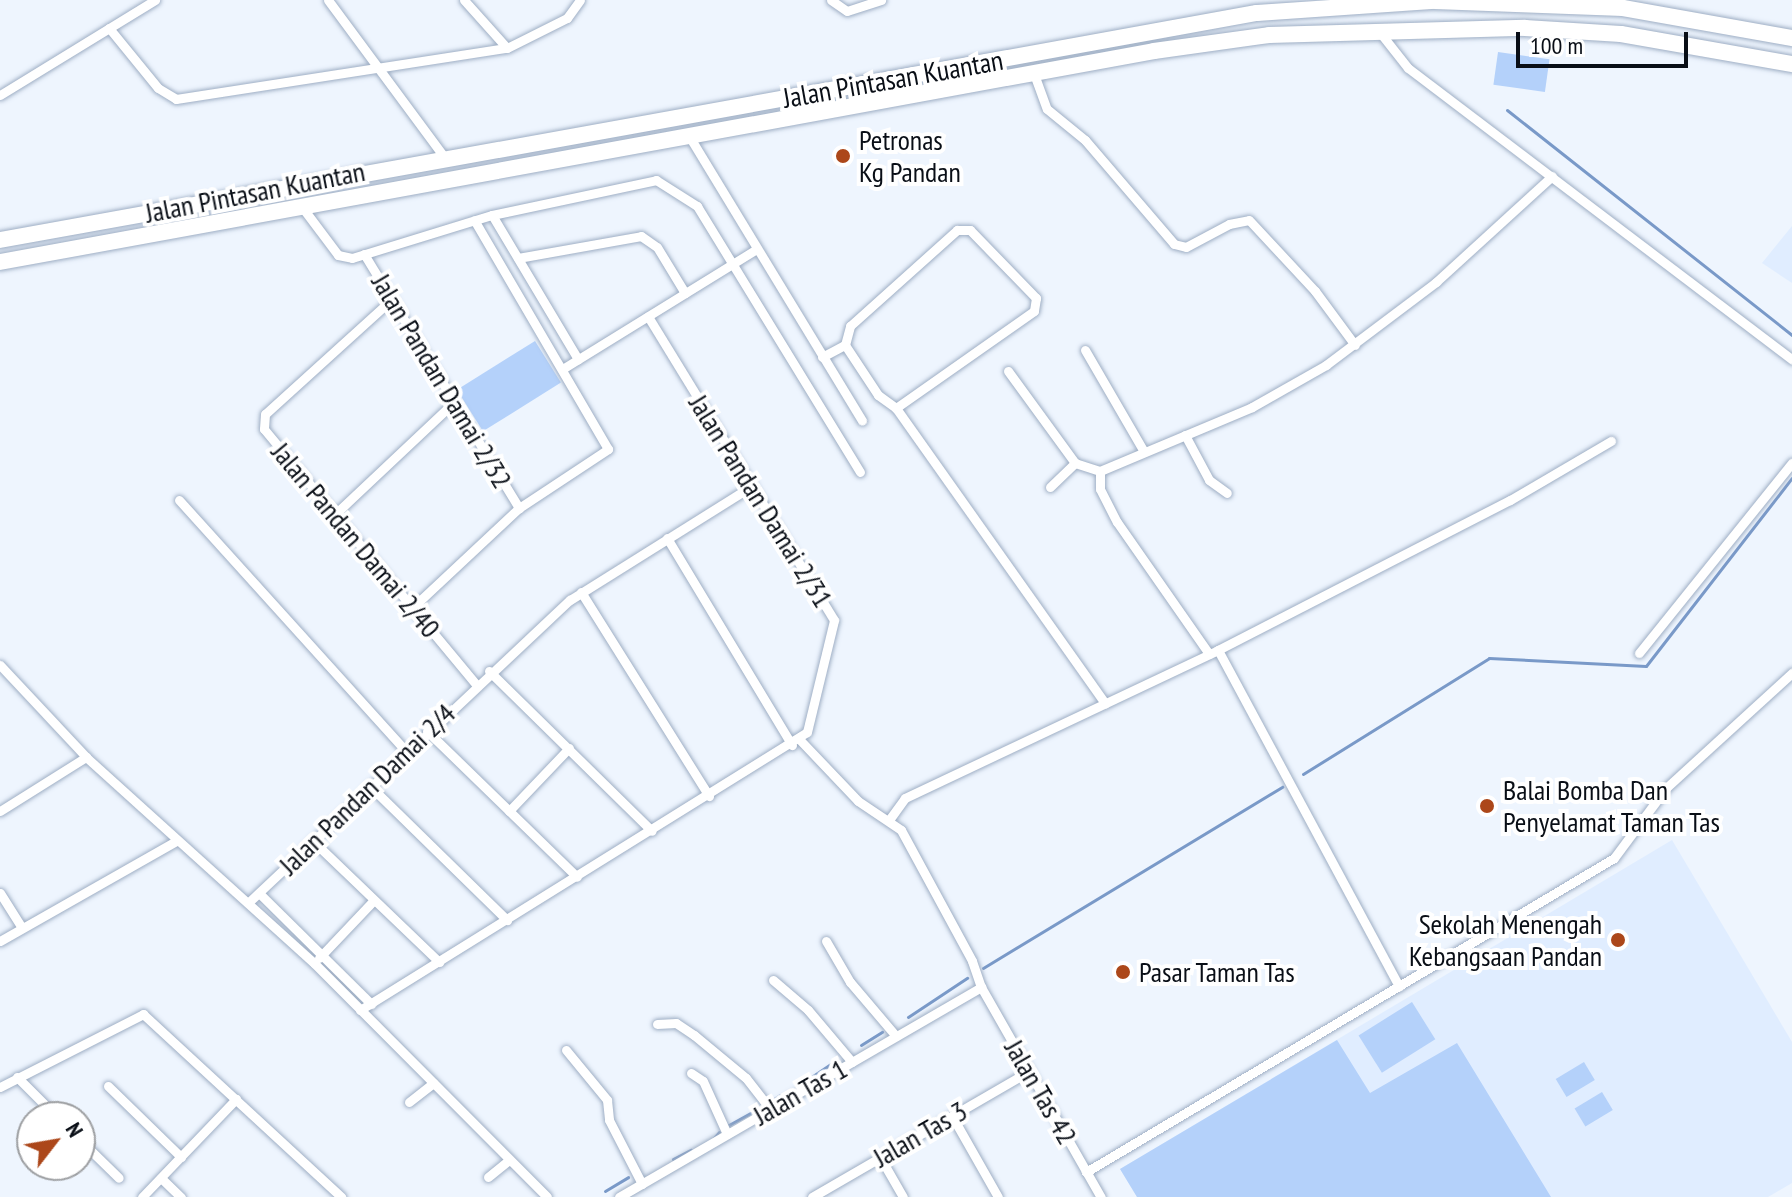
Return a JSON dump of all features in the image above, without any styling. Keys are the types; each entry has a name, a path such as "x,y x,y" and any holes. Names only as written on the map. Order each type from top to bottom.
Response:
{"highway":[{"name":"Jalan Pintasan Kuantan","path":"0,240 444,157 1257,13 1435,1 1538,2 1623,8 1792,38"},
{"name":"Jalan Pintasan Kuantan","path":"0,262 1034,74 1269,35 1525,28 1621,34 1792,64"}],"street":[{"path":"0,95 155,0"},
{"path":"328,0 381,67 444,157"},
{"path":"464,0 507,48"},
{"path":"109,28 158,88 176,99 507,48 567,18 580,0"},
{"path":"831,0 847,11 881,0"},
{"path":"1378,30 1408,68 1792,359"},
{"path":"1034,74 1047,109 1085,140 1174,244 1186,247 1229,224 1249,220 1315,291 1355,345"},
{"path":"689,136 755,250 862,421"},
{"path":"1008,371 1075,463 1100,471 1273,397 1355,345 1481,243 1552,176"},
{"path":"302,207 338,255 364,254 492,215 656,180 697,206 730,265 860,472"},
{"path":"492,215 578,359"},
{"path":"412,608 519,508 608,449 564,368 474,220"},
{"path":"822,357 845,345 850,326 957,230 970,230 1036,298 1034,311 896,408"},
{"path":"518,258 641,236 657,247 685,293"},
{"path":"564,368 755,250"},
{"name":"Jalan Pandan Damai 2/32","path":"364,254 519,508"},
{"name":"Jalan Pandan Damai 2/40","path":"392,299 262,421 333,516 476,684"},
{"name":"Jalan Pandan Damai 2/31","path":"648,316 834,620 807,732 796,743"},
{"path":"845,345 878,395 896,408 1105,703"},
{"path":"1085,350 1143,450"},
{"path":"333,516 454,402"},
{"path":"1185,435 1209,480 1227,493"},
{"path":"889,820 905,798 1214,652 1510,500 1611,441"},
{"path":"1050,487 1075,463"},
{"path":"1639,653 1792,463"},
{"path":"1100,471 1100,489 1117,522 1214,652 1399,986"},
{"name":"Jalan Pandan Damai 2/4","path":"249,902 489,671 581,592 752,486"},
{"path":"179,500 406,751"},
{"name":"Jalan Tas 42","path":"667,538 796,743 858,801 889,820 911,846 981,987 1101,1197"},
{"path":"581,592 709,796"},
{"path":"0,665 86,757 314,963 547,1197"},
{"path":"489,671 652,831"},
{"path":"1086,1172 1614,858 1666,788 1792,673"},
{"path":"427,731 577,877"},
{"path":"360,1010 796,743"},
{"path":"509,811 569,748"},
{"path":"0,811 86,757"},
{"path":"370,786 507,920"},
{"path":"0,941 176,841"},
{"path":"313,841 439,962"},
{"path":"0,893 22,928"},
{"name":"Jalan Pandan Damai 2/4","path":"259,893 371,1004"},
{"path":"314,963 373,901"},
{"path":"826,941 850,982 896,1036"},
{"path":"773,980 808,1010 852,1062"},
{"name":"Jalan Tas 1","path":"619,1197 981,987"},
{"path":"0,1087 143,1014 341,1197"},
{"path":"657,1024 676,1023 706,1044 746,1078 770,1109"},
{"path":"566,1050 607,1100 609,1120 642,1184"},
{"name":"Jalan Tas 3","path":"812,1197 1029,1071"},
{"path":"691,1073 703,1081 727,1134"},
{"path":"17,1077 41,1101"},
{"path":"409,1102 433,1083"},
{"path":"108,1086 181,1157"},
{"path":"142,1197 236,1099"},
{"path":"952,1116 998,1197"},
{"path":"96,1156 119,1178"},
{"path":"880,1157 903,1197"},
{"path":"488,1177 509,1160"},
{"path":"161,1178 181,1197"}],"shaded area":[{"path":"1498,52 1549,59 1545,92 1493,85"},
{"path":"1792,226 1792,283 1762,263"},
{"path":"535,341 561,383 483,431 457,390"},
{"name":"Sekolah Menengah Kebangsaan Pandan","path":"1672,840 1792,1042 1792,1183 1768,1197 1137,1197 1120,1169"},
{"path":"1412,1002 1435,1039 1382,1073 1359,1035"},
{"path":"1337,1040 1370,1093 1457,1043 1551,1197 1137,1197 1120,1169"},
{"path":"1584,1062 1595,1080 1567,1097 1556,1079"},
{"path":"1602,1092 1613,1110 1585,1126 1575,1108"}],"waterway":[{"path":"1507,110 1792,335"},
{"path":"1303,774 1489,658 1646,666 1792,478"},
{"path":"983,968 1282,787"},
{"path":"908,1017 967,978"},
{"path":"861,1045 882,1032"},
{"path":"807,1080 838,1059"},
{"path":"769,1102 780,1095"},
{"path":"727,1126 758,1109"},
{"path":"713,1139 719,1132"},
{"path":"673,1159 691,1150"},
{"path":"605,1191 628,1177"}],"place":[{"name":"Petronas Kg Pandan","path":"843,156"},
{"name":"Balai Bomba Dan Penyelamat Taman Tas","path":"1487,806"},
{"name":"Sekolah Menengah Kebangsaan Pandan","path":"1618,940"},
{"name":"Pasar Taman Tas","path":"1123,972"}]}
